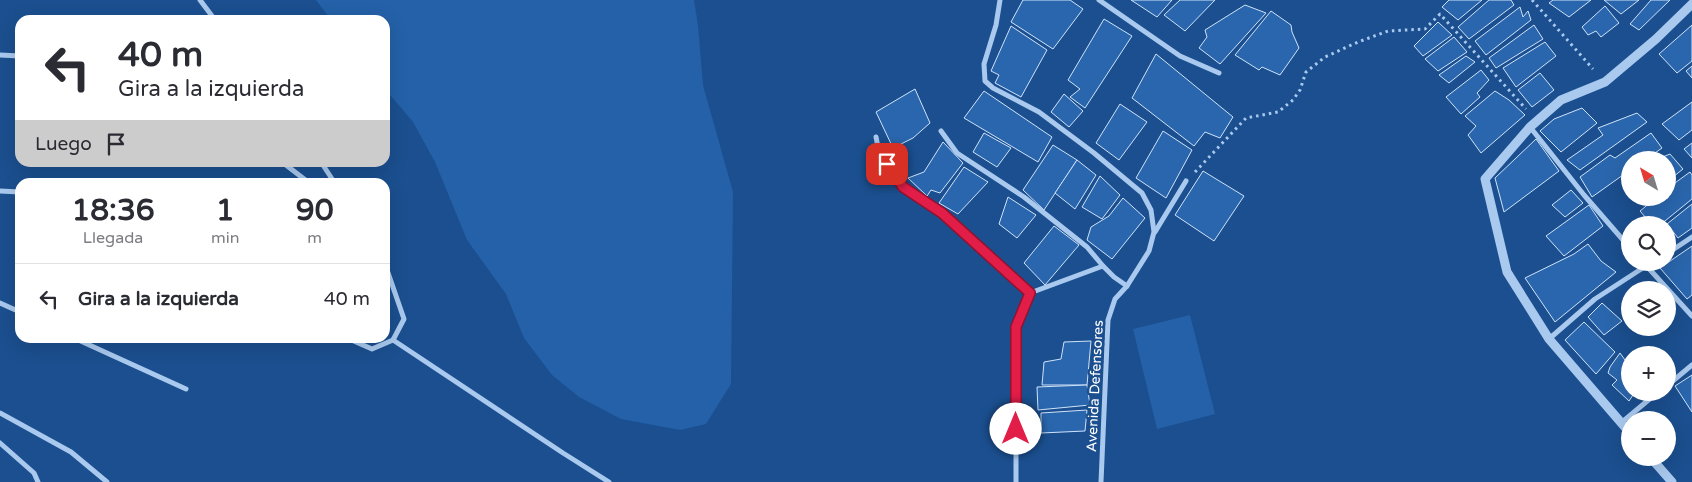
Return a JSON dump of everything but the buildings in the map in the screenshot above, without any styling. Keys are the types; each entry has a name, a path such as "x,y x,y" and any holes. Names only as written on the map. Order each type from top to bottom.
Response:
{"street":[{"path":"200,0 211,15"},
{"name":"Avenida Defensores","path":"1000,0 996,25 984,64 984,81 993,88 1039,112 1094,153 1142,193 1151,210 1154,232 1149,251 1127,286 1115,299 1108,320 1102,482"},
{"path":"1100,0 1180,56 1219,73"},
{"path":"1621,423 1549,340 1508,272 1485,179 1530,127 1561,100 1605,82 1656,39 1692,4"},
{"path":"0,55 15,56"},
{"path":"1530,127 1621,238"},
{"path":"941,131 958,153 1024,198 1087,247 1102,266 1127,286"},
{"path":"876,137 879,152 903,187 942,213 1030,293"},
{"path":"288,167 303,178"},
{"path":"324,167 331,178"},
{"path":"1154,232 1186,181"},
{"path":"0,191 15,192"},
{"path":"1676,247 1692,236"},
{"path":"1016,482 1016,327 1030,293 1102,266"},
{"path":"1549,340 1596,299 1635,271"},
{"path":"1651,271 1692,316"},
{"path":"390,278 404,319 393,340 390,341"},
{"path":"0,303 15,310"},
{"path":"393,340 609,482"},
{"path":"85,343 186,389"},
{"path":"358,343 372,349 386,343"},
{"path":"1676,378 1692,365"},
{"path":"1635,411 1647,401"},
{"path":"0,413 71,452 107,482"},
{"path":"0,443 34,473 38,482"},
{"path":"1658,466 1672,482"}],"path":[{"path":"1532,0 1605,82"},
{"path":"1186,181 1246,118 1278,112 1293,100 1300,90 1306,72 1325,57 1388,31 1425,29 1440,14 1529,113 1530,127"}],"shaded area":[{"path":"316,0 694,0 703,85 733,192 731,384 706,424 680,430 621,419 579,397 552,375 524,338 506,294 467,240 435,162 413,122 390,95 390,15 327,15"},
{"path":"1190,315 1215,414 1157,429 1133,329"}],"route":[{"path":"887,164 903,187 942,213 1030,293 1016,327 1016,429"}]}
